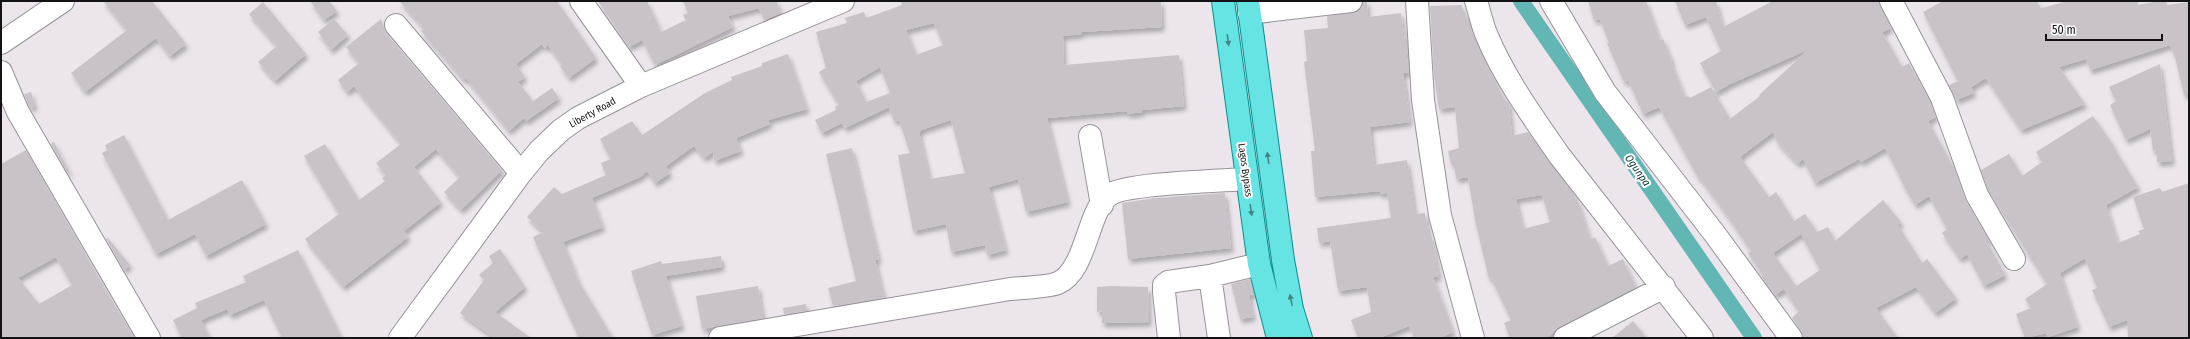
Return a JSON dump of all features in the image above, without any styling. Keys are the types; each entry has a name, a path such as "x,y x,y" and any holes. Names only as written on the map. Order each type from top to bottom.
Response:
{"main road":[{"name":"Lagos Bypass","path":"1223,1 1259,264 1278,338"},
{"path":"1248,7 1283,260 1292,310 1301,338"}],"street":[{"path":"1,43 63,1"},
{"path":"581,1 641,86"},
{"name":"Liberty Road","path":"400,338 521,173 539,151 561,130 578,118 641,86 844,1"},
{"path":"1248,7 1351,1"},
{"path":"1417,1 1423,100 1440,215 1474,338"},
{"path":"1476,1 1486,36 1510,81 1538,124 1559,155 1702,338"},
{"path":"1551,1 1605,92 1714,233 1791,338"},
{"path":"1891,1 1942,98 1977,195 2014,259"},
{"path":"396,25 521,173"},
{"path":"1,72 18,112 149,338"},
{"path":"1090,136 1102,205"},
{"path":"720,338 1010,289 1058,283 1070,273 1081,256 1097,212 1109,195 1139,187 1247,179"},
{"path":"1168,338 1164,285 1168,282 1210,276 1259,264"},
{"path":"1210,276 1219,338"},
{"path":"1565,338 1664,288"}],"building":[{"path":"103,1 152,1 186,44 170,56 156,38 85,92 71,73 127,30"},
{"path":"310,1 329,1 337,11 324,20"},
{"path":"399,1 557,1 596,58 569,78 548,45 545,48 542,44 516,64 525,77 518,82 533,101 552,88 559,98 526,121 524,118 509,131 466,78 464,80 421,31 424,28"},
{"path":"598,1 647,1 661,32 686,20 683,15 688,13 683,1 777,1 780,13 764,20 759,8 728,16 733,27 655,65 642,40 629,47"},
{"path":"901,1 1161,1 1162,27 1081,32 1082,34 1063,36 1064,65 1179,55 1184,106 1142,110 1142,112 1127,114 1127,111 1047,118 1068,202 1026,212 1018,179 989,187 1006,250 987,255 985,245 951,252 946,224 913,231 898,155 910,153 899,120 894,121 889,107 845,128 842,123 822,133 815,120 836,110 835,107 839,105 819,72 826,68 816,32 847,23 845,18 864,12 866,18 902,5","holes":["934,23 943,45 916,55 906,30","880,67 890,93 866,102 856,81","951,120 965,173 930,179 919,132 921,132 921,130"]},
{"path":"1363,1 1367,1 1368,17 1401,13 1409,73 1403,73 1410,122 1370,127 1374,165 1407,160 1415,214 1425,213 1429,237 1432,237 1439,276 1433,277 1453,332 1440,338 1414,338 1409,326 1379,338 1358,338 1351,320 1371,312 1367,287 1338,291 1330,241 1319,243 1317,228 1391,218 1387,193 1380,194 1380,191 1315,197 1311,151 1315,151 1304,62 1307,61 1304,30 1328,28 1327,16 1358,11"},
{"path":"1588,1 1646,1 1660,40 1663,39 1685,97 1688,96 1690,98 1711,87 1730,119 1760,96 1759,95 1809,49 1730,84 1716,92 1700,63 1721,51 1706,17 1685,25 1675,1 1716,1 1723,27 1773,1 1879,1 1891,28 1882,32 1902,67 1909,63 1931,103 1936,117 1928,121 1955,170 1966,201 1989,240 1987,241 2005,275 1984,286 1967,254 1960,259 1942,233 1947,229 1929,196 1915,205 1901,181 1885,148 1861,162 1859,159 1815,183 1803,159 1798,164 1778,143 1773,132 1740,157 1769,197 1776,192 1794,221 1805,214 1817,232 1828,227 1835,241 1883,200 1901,222 1898,225 1922,263 1927,259 1956,298 1935,313 1916,287 1876,308 1898,338 1803,338 1801,331 1792,318 1799,311 1784,289 1775,295 1761,276 1763,275 1748,253 1751,251 1700,178 1699,179 1659,107 1643,114 1628,80 1624,82 1607,43 1609,43 1600,19 1594,20","holes":["1801,234 1820,270 1796,286 1773,253"]},
{"path":"1943,1 2037,1 2041,8 2068,1 2137,1 2138,5 2158,1 2166,1 2167,5 2189,2 2189,95 2184,95 2175,57 2170,45 2090,70 2086,59 2059,67 2085,104 2021,130 1986,78 1971,87 1974,93 1956,100 1949,85 1958,81 1923,12"},
{"path":"263,2 306,54 275,81 258,62 277,46 249,14"},
{"path":"1462,5 1462,13 1466,13 1467,20 1469,20 1483,57 1504,99 1509,103 1512,136 1528,132 1574,194 1576,201 1578,201 1590,239 1595,237 1608,266 1623,259 1636,287 1559,327 1551,335 1545,338 1510,338 1504,323 1511,320 1491,278 1489,279 1475,220 1468,177 1456,179 1454,164 1451,164 1448,151 1459,148 1455,107 1439,109 1434,76 1430,6","holes":["1542,195 1550,222 1523,229 1516,199"]},
{"path":"334,19 348,35 331,50 318,32"},
{"path":"381,19 386,33 502,170 461,210 444,192 460,177 436,149 414,167 441,202 404,231 408,237 343,287 305,239 339,214 304,156 325,144 359,200 385,181 382,178 386,175 376,163 401,144 354,86 347,92 338,80 359,63 346,47"},
{"path":"788,54 807,109 768,120 770,124 736,138 741,151 714,161 713,152 704,158 694,146 666,166 670,173 655,183 647,171 640,177 592,198 603,227 563,242 579,282 613,338 579,338 533,237 543,232 527,217 554,187 562,194 606,175 601,163 611,159 600,139 632,121 642,135 705,93 732,80 731,77 762,66 762,63"},
{"path":"2160,64 2172,161 2157,162 2157,150 2153,151 2150,129 2126,140 2110,105 2116,101 2109,87"},
{"path":"31,92 35,106 30,108 24,94"},
{"path":"2093,116 2114,146 2138,187 2106,205 2118,243 2140,234 2138,231 2144,229 2133,197 2160,188 2162,192 2189,183 2189,338 2128,338 2127,320 2109,327 2092,290 2097,288 2085,258 2060,273 2078,327 2048,337 2046,333 2025,338 2016,314 2031,308 2025,299 2047,284 1988,190 1981,170 2009,154 2022,176 2042,162 2036,152"},
{"path":"124,135 168,220 242,180 266,224 206,256 195,234 156,254 102,153 107,150 105,145"},
{"path":"54,142 70,173 68,174 51,144"},
{"path":"852,148 879,260 875,260 884,298 833,306 828,288 856,281 826,154"},
{"path":"26,150 111,299 135,338 1,338 1,164","holes":["56,257 72,285 39,304 18,278"]},
{"path":"1225,193 1231,248 1128,259 1122,203 1155,198"},
{"path":"108,238 130,265 124,270 106,239"},
{"path":"500,249 525,287 495,312 531,338 495,338 460,313 484,280 479,275 493,263 489,256"},
{"path":"298,250 342,338 282,338 264,300 230,315 227,309 201,320 210,338 182,338 173,320 197,308 195,303 246,282 243,276"},
{"path":"721,256 722,267 666,276 682,326 652,335 631,271 661,261 662,264"},
{"path":"1250,279 1254,294 1249,295 1253,317 1240,319 1231,284"},
{"path":"758,286 763,318 702,329 696,296"},
{"path":"1097,287 1148,287 1149,322 1102,323 1102,311 1097,312"},
{"path":"806,304 807,311 784,314 783,308"},
{"path":"1633,321 1647,338 1612,338"}],"waterway":[{"name":"Ogunpa","path":"1521,1 1754,338"}]}
